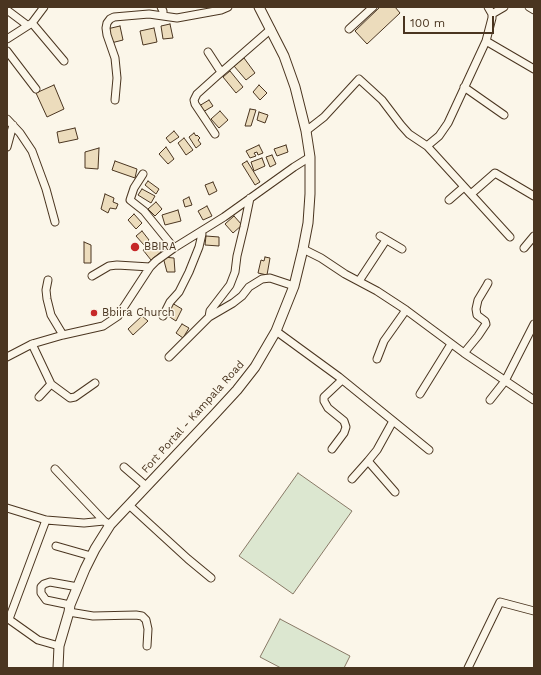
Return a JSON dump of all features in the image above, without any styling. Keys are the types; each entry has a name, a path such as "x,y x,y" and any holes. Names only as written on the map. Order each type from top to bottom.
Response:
{"main road":[{"name":"Fort Portal - Kampala Road","path":"58,668 59,646 70,608 91,556 107,523 129,505 236,390 255,367 276,331 294,286 308,223 310,157 306,131 295,87 284,56 260,7"}],"street":[{"path":"7,39 30,24 44,7"},
{"path":"161,7 164,16"},
{"path":"115,100 117,78 115,58 106,35 107,23 110,19 120,16 149,14 176,18 221,10 228,7"},
{"path":"349,29 373,7"},
{"path":"427,146 439,136 448,123 486,41 492,18 492,14 488,7"},
{"path":"492,14 504,7"},
{"path":"529,7 534,10"},
{"path":"7,10 30,24 64,61"},
{"path":"215,134 197,107 194,100 197,94 271,29"},
{"path":"486,41 534,69"},
{"path":"7,51 36,90"},
{"path":"208,52 221,72"},
{"path":"306,131 324,117 359,80 382,100 409,134 427,146 510,237"},
{"path":"464,87 504,115"},
{"path":"7,119 20,133 32,151 46,189 54,222"},
{"path":"7,147 13,125"},
{"path":"8,354 32,344 103,326 118,316 150,267 156,261 224,217 310,157"},
{"path":"471,194 495,173 534,196"},
{"path":"143,174 134,188 130,200 144,211 174,248"},
{"path":"450,200 464,187"},
{"path":"208,318 210,311 230,285 235,272 237,256 250,198"},
{"path":"163,316 170,302 179,292 189,272 200,247 201,232"},
{"path":"524,248 534,236"},
{"path":"359,281 383,238 402,249"},
{"path":"303,249 377,291 406,310 451,344 534,400"},
{"path":"92,276 109,266 150,267"},
{"path":"169,357 208,318 233,303 242,296 249,287 262,279 270,278 294,286"},
{"path":"48,280 46,290 51,315 63,335"},
{"path":"464,353 486,324 477,315 476,309 478,300 488,283"},
{"path":"376,359 384,341 406,310"},
{"path":"490,400 505,381 534,324"},
{"path":"276,331 342,380 429,450"},
{"path":"32,344 51,384 70,398 74,397 95,383"},
{"path":"420,394 451,344"},
{"path":"332,449 344,433 346,427 344,421 328,408 324,401 324,397 342,380"},
{"path":"40,397 51,384"},
{"path":"352,479 377,450 393,421"},
{"path":"368,461 395,492"},
{"path":"124,467 146,486"},
{"path":"55,469 107,523"},
{"path":"129,505 211,578"},
{"path":"7,508 46,520 107,523"},
{"path":"46,520 8,618 38,640 59,646"},
{"path":"56,546 91,556"},
{"path":"78,587 50,582 41,587 41,593 46,600 93,616 142,616 146,620 148,629 148,646"},
{"path":"468,668 500,602 534,611"}],"green space":[{"path":"298,473 352,511 293,594 239,556"},
{"path":"280,619 350,656 344,668 281,668 260,657"}],"building":[{"path":"380,7 395,7 400,13 367,44 355,31"},
{"path":"170,24 173,38 163,39 161,26"},
{"path":"120,26 123,40 111,43 107,29"},
{"path":"154,28 157,42 143,45 140,31"},
{"path":"244,58 255,73 246,80 234,66"},
{"path":"230,71 243,87 236,93 223,77"},
{"path":"54,85 64,109 47,117 36,93"},
{"path":"259,85 267,93 260,100 253,92"},
{"path":"209,100 213,106 203,112 199,106"},
{"path":"250,109 256,110 251,126 245,126"},
{"path":"220,111 228,120 219,128 211,119"},
{"path":"259,112 268,115 265,123 257,120"},
{"path":"75,128 78,139 59,143 57,132"},
{"path":"174,131 179,137 170,143 166,138"},
{"path":"194,133 200,138 198,140 201,144 196,148 189,137"},
{"path":"184,138 193,150 186,155 178,143"},
{"path":"259,145 263,153 258,155 257,152 254,153 256,156 250,158 246,151"},
{"path":"286,145 288,152 277,156 274,149"},
{"path":"166,147 174,159 168,164 159,154"},
{"path":"99,148 98,169 85,168 85,152"},
{"path":"272,155 276,164 270,167 266,157"},
{"path":"262,158 265,166 254,171 251,162"},
{"path":"115,161 137,169 135,178 112,170"},
{"path":"247,161 260,182 255,185 242,164"},
{"path":"148,181 159,189 156,194 145,185"},
{"path":"213,182 217,191 209,195 205,185"},
{"path":"142,189 155,196 151,203 138,195"},
{"path":"105,194 114,198 113,202 118,204 116,209 110,208 108,213 101,209"},
{"path":"189,197 192,205 185,207 183,200"},
{"path":"156,202 162,209 155,216 148,209"},
{"path":"207,206 212,216 203,220 198,211"},
{"path":"178,210 181,221 165,225 162,215"},
{"path":"134,214 142,223 136,229 128,220"},
{"path":"234,216 242,225 233,233 225,224"},
{"path":"142,231 149,240 144,245 136,236"},
{"path":"206,236 219,237 219,246 205,245"},
{"path":"84,242 91,245 91,263 84,263"},
{"path":"154,242 161,252 151,260 143,250"},
{"path":"163,257 174,258 175,272 167,272"},
{"path":"265,257 270,258 267,275 258,273 261,260 264,261"},
{"path":"172,303 182,309 176,321 165,314"},
{"path":"142,316 148,321 133,335 128,329"},
{"path":"182,324 189,328 183,338 176,333"}],"place":[{"name":"BBIRA","path":"135,247"},
{"name":"Bbiira Church","path":"94,313"}]}
